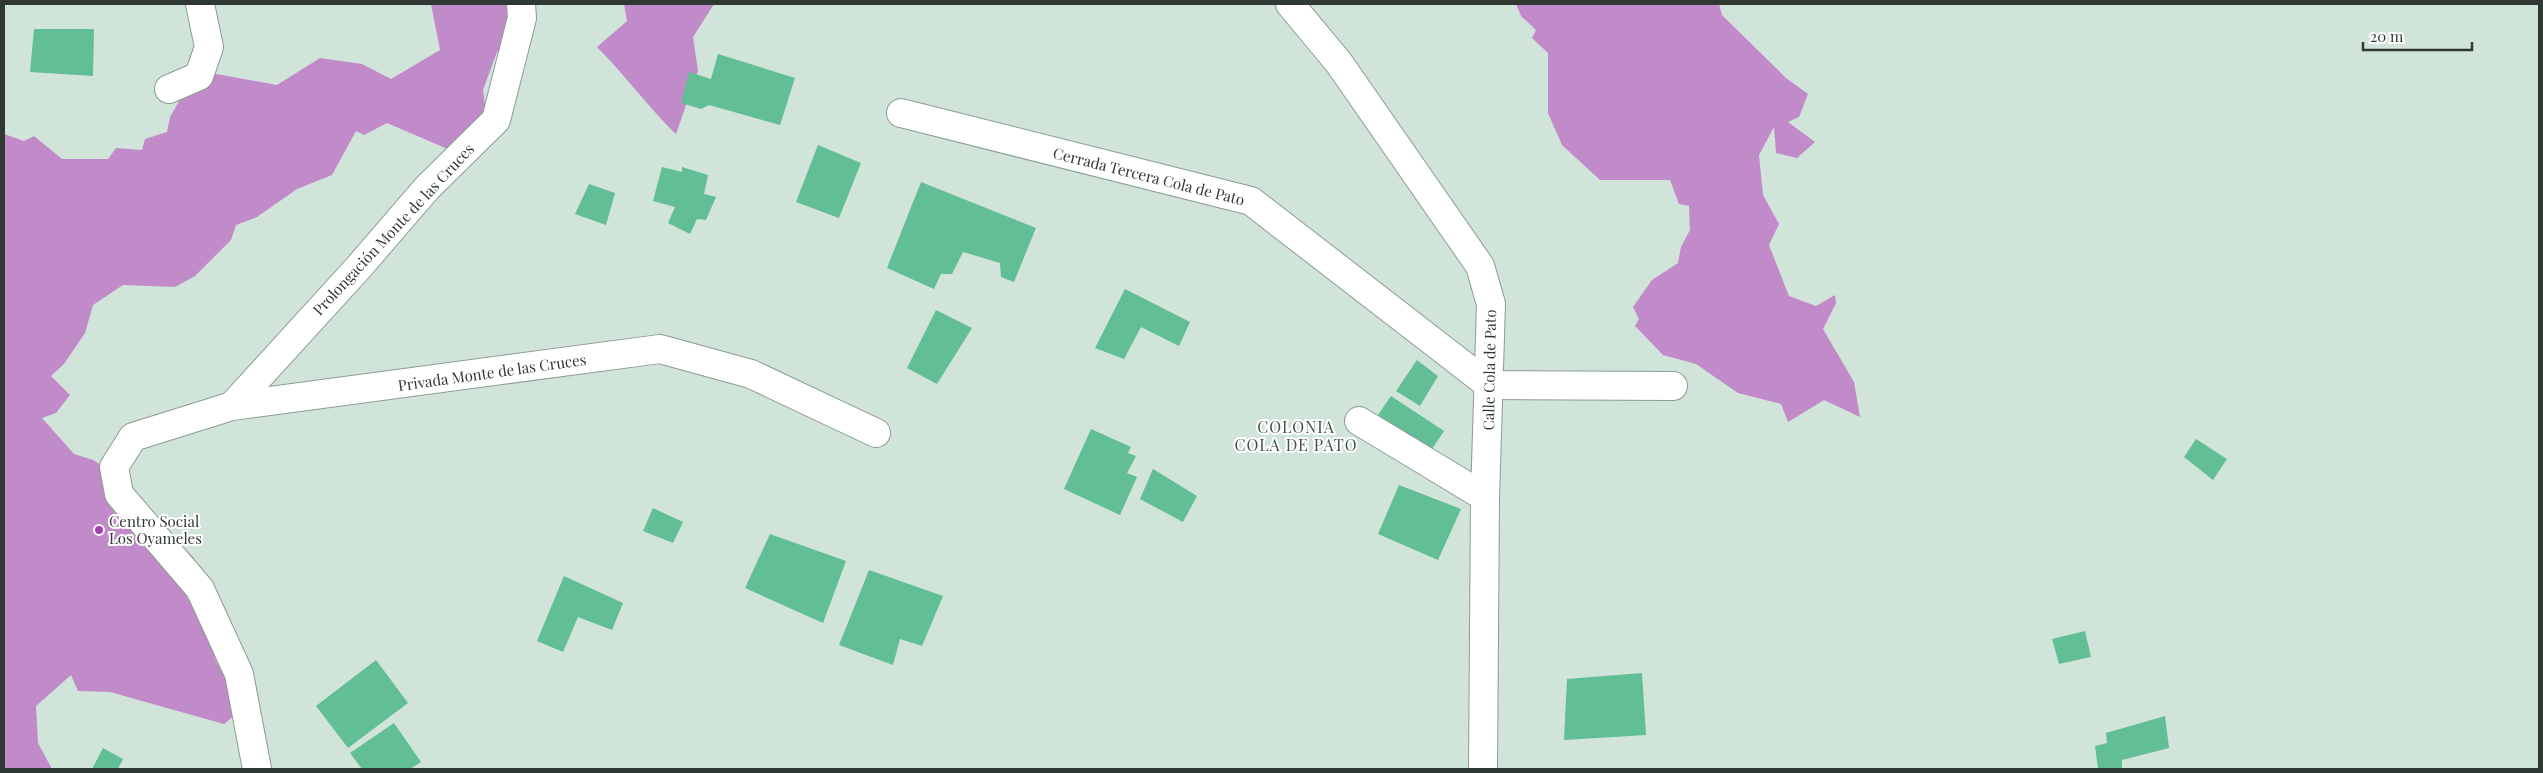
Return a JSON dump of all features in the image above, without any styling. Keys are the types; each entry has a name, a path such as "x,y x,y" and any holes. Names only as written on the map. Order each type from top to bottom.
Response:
{"street":[{"path":"169,89 199,76 209,48 200,4"},
{"name":"Prolongación Monte de las Cruces","path":"232,406 358,268 427,188 496,120 522,18 521,4"},
{"name":"Calle Cola de Pato","path":"1290,4 1339,63 1480,266 1491,304 1485,497 1484,769"},
{"name":"Cerrada Tercera Cola de Pato","path":"901,113 1252,201 1489,385"},
{"name":"Privada Monte de las Cruces","path":"256,769 239,674 200,589 118,494 114,467 133,437 232,406 660,349 752,374 876,433"},
{"path":"1489,385 1673,386"},
{"path":"1359,421 1485,497"}],"shaded area":[{"path":"431,4 529,4 510,41 497,52 483,90 486,113 450,150 387,123 364,135 356,131 332,175 297,189 257,217 236,225 231,240 195,276 175,287 123,285 93,305 85,333 64,364 51,376 70,395 56,413 42,418 74,454 93,460 126,481 158,522 194,558 188,570 187,599 199,602 216,661 242,709 224,724 110,692 78,691 71,675 36,706 38,743 52,769 4,769 4,134 24,141 34,136 62,159 108,159 116,148 142,150 145,139 167,132 170,117 182,96 208,87 211,73 277,85 320,58 362,64 391,79 440,50"},
{"path":"624,4 714,4 693,37 698,71 676,134 597,47 627,21"},
{"path":"1516,4 1719,4 1722,15 1786,78 1808,94 1799,117 1788,122 1815,142 1797,158 1776,153 1774,127 1759,155 1763,195 1779,224 1769,245 1789,296 1816,306 1835,295 1836,303 1823,329 1854,382 1860,417 1824,400 1788,422 1781,404 1738,393 1696,364 1663,355 1635,326 1639,319 1633,307 1652,280 1678,263 1681,247 1690,230 1689,206 1679,204 1670,180 1600,180 1562,145 1548,113 1548,53 1532,38 1536,30 1521,16"}],"building":[{"path":"34,29 94,29 93,76 30,72"},
{"path":"718,54 795,78 780,125 709,105 701,109 681,103 689,72 711,79"},
{"path":"818,145 861,163 839,218 796,202"},
{"path":"662,167 682,172 682,167 708,175 704,194 716,197 706,220 697,219 690,234 668,223 675,207 653,201"},
{"path":"921,182 1036,228 1014,282 1001,277 1000,263 963,252 952,274 941,274 934,289 887,268"},
{"path":"589,184 615,193 606,225 575,214"},
{"path":"1125,289 1190,322 1179,346 1141,327 1124,359 1095,348"},
{"path":"936,310 972,328 937,384 907,368"},
{"path":"1417,360 1438,376 1420,406 1396,391"},
{"path":"1391,396 1444,431 1432,449 1378,415"},
{"path":"1091,429 1131,447 1128,453 1136,456 1127,473 1137,477 1120,515 1064,489"},
{"path":"2196,439 2227,459 2213,480 2184,457"},
{"path":"1153,469 1197,496 1183,522 1140,499"},
{"path":"1399,485 1461,509 1438,560 1378,534"},
{"path":"653,508 683,522 673,543 643,531"},
{"path":"770,534 846,561 823,623 745,588"},
{"path":"869,570 943,596 922,646 900,639 893,665 839,645"},
{"path":"564,576 623,603 612,630 578,617 563,652 537,641"},
{"path":"2085,631 2091,657 2059,664 2052,639"},
{"path":"376,660 408,703 348,748 316,706"},
{"path":"1642,673 1646,735 1564,740 1567,679"},
{"path":"2165,716 2169,748 2122,760 2122,769 2098,769 2095,746 2107,743 2106,733"},
{"path":"394,723 421,762 410,769 362,769 350,753"},
{"path":"103,748 123,759 118,769 92,769"}],"place":[{"name":"Centro Social Los Oyameles","path":"99,530"}],"district":[{"name":"COLONIA COLA DE PATO","path":"1296,435"}]}
